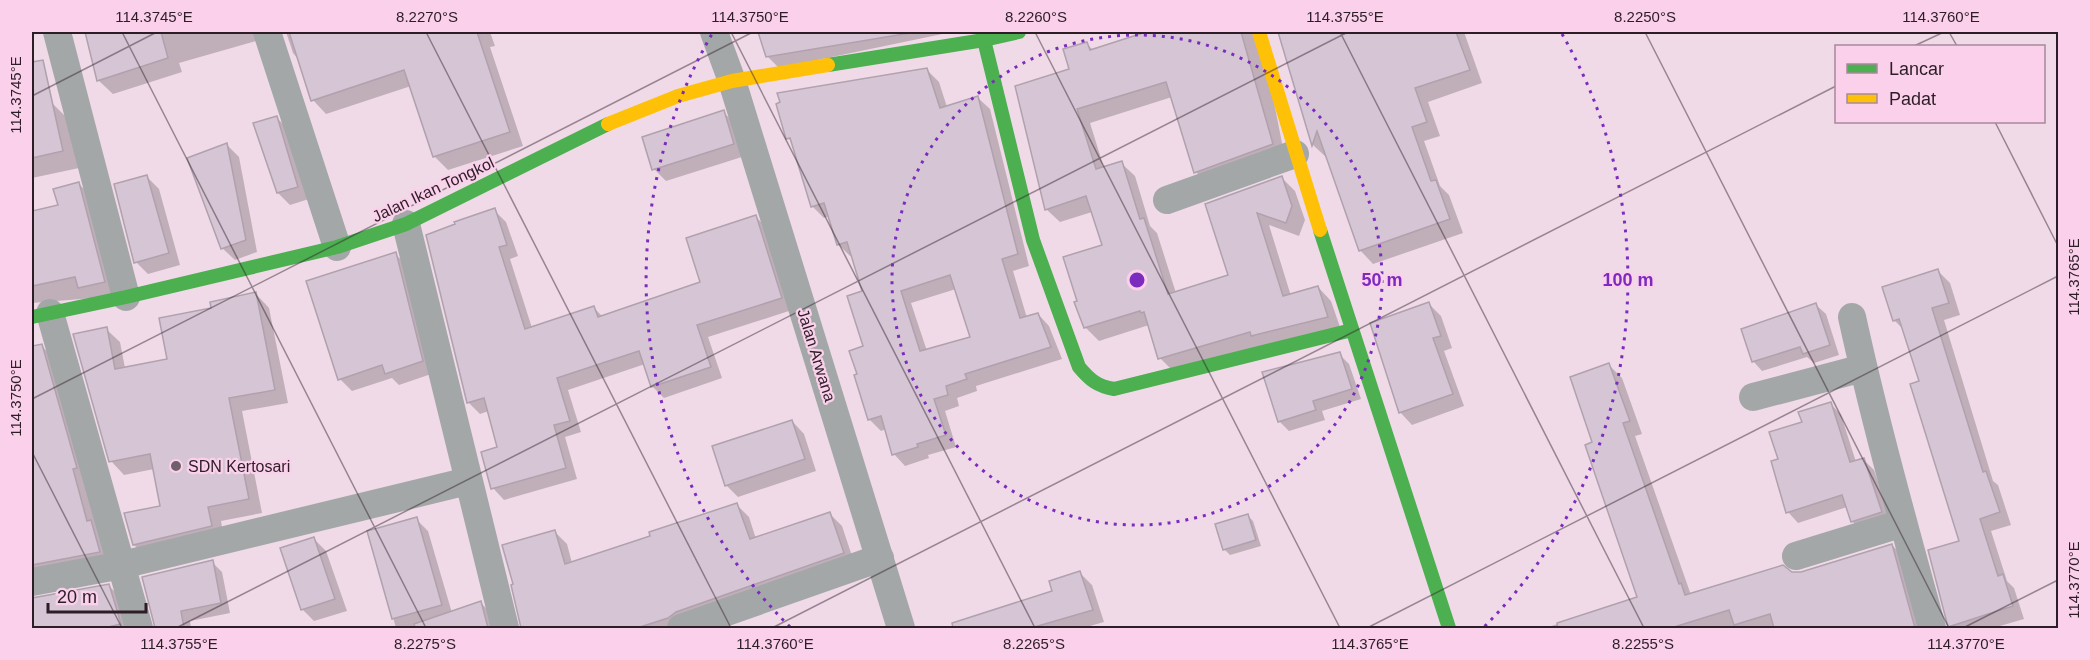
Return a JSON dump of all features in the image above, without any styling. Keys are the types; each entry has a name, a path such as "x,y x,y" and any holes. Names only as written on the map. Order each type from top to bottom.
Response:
{"street":[{"path":"57,32 126,297"},
{"path":"267,32 337,247"},
{"name":"Jalan Arwana","path":"714,32 732,81 901,628"},
{"name":"Jalan Ikan Tongkol","path":"41,315 337,247 406,224 606,125 678,96 732,81 984,40 1019,32"},
{"path":"1259,32 1295,154 1449,628"},
{"path":"984,40 1034,240 1079,368 1091,381 1102,387 1114,389 1352,330"},
{"path":"1167,200 1295,154"},
{"path":"406,224 505,628"},
{"path":"41,315 122,565 139,628"},
{"path":"1852,317 1863,368 1932,628"},
{"path":"1753,397 1863,368"},
{"path":"32,582 122,565 468,481"},
{"path":"1796,556 1903,523"},
{"path":"681,628 880,558"}],"building":[{"path":"85,32 161,32 168,58 97,81"},
{"path":"289,32 477,32 510,132 433,157 404,70 311,101"},
{"path":"758,32 916,32 766,57"},
{"path":"1146,32 1241,32 1273,144 1194,173 1166,82 1077,109 1096,169 1122,161 1140,219 1144,218 1168,294 1228,275 1205,204 1282,176 1292,206 1286,223 1257,213 1283,296 1318,286 1328,317 1251,336 1250,332 1158,359 1144,312 1140,311 1084,328 1074,302 1077,301 1063,257 1102,245 1086,196 1045,210 1015,86 1069,69 1063,49 1087,42 1090,50"},
{"path":"1278,32 1456,32 1470,70 1415,88 1427,122 1412,127 1431,181 1436,180 1450,219 1359,251 1317,131 1312,146"},
{"path":"43,60 63,151 32,158 32,62"},
{"path":"927,68 940,108 978,96 1018,254 1002,259 1020,318 1038,313 1051,347 965,374 967,379 946,386 948,395 934,399 946,435 892,455 881,416 868,420 849,351 863,346 847,296 862,291 847,242 837,245 824,203 811,207 790,138 786,139 776,104 780,102 777,93","holes":["950,275 970,337 920,351 901,291"]},
{"path":"724,110 734,144 652,170 642,137"},
{"path":"277,116 298,187 277,193 253,123"},
{"path":"227,143 246,240 221,249 187,158"},
{"path":"147,175 169,253 134,263 114,184"},
{"path":"79,182 105,282 78,288 75,277 32,286 32,211 58,205 53,189"},
{"path":"495,208 507,245 499,247 525,329 594,306 598,317 700,282 686,238 756,215 782,298 697,325 711,367 651,387 639,351 557,378 570,421 554,425 566,468 491,489 481,452 497,447 484,398 467,403 426,235 455,224 454,222"},
{"path":"396,252 423,361 385,374 382,365 338,380 306,281"},
{"path":"1938,269 1949,303 1932,308 1983,472 1986,471 2000,512 1980,519 1998,576 2003,574 2013,606 1948,627 1928,550 1959,541 1910,384 1919,381 1899,319 1893,321 1882,287"},
{"path":"256,292 275,390 229,398 249,499 208,507 212,526 133,545 124,513 160,506 150,454 109,462 73,334 107,327 115,369 167,359 159,318 211,308 210,302"},
{"path":"1429,302 1441,336 1433,338 1453,394 1399,413 1370,323"},
{"path":"1816,303 1830,345 1803,354 1800,347 1752,362 1741,329"},
{"path":"42,344 77,468 73,469 87,521 91,520 100,552 32,565 32,346"},
{"path":"1340,352 1352,389 1313,401 1316,410 1278,422 1262,372"},
{"path":"1609,363 1630,421 1623,423 1679,584 1681,583 1685,595 1783,565 1792,572 1801,572 1892,544 1915,628 1774,628 1770,614 1734,625 1729,610 1671,628 1558,628 1557,623 1637,597 1585,445 1592,442 1570,377"},
{"path":"1831,402 1850,462 1864,458 1882,512 1851,522 1842,495 1786,513 1771,461 1778,459 1769,432 1802,422 1798,412"},
{"path":"792,420 805,459 725,486 712,446"},
{"path":"737,503 750,539 830,512 844,553 637,628 521,628 511,585 513,584 502,545 555,530 565,564 650,536 649,532"},
{"path":"1248,514 1256,540 1223,550 1215,524"},
{"path":"417,517 442,605 392,619 367,531"},
{"path":"314,537 335,599 301,610 280,548"},
{"path":"213,560 221,603 181,611 184,628 155,628 142,577"},
{"path":"1080,571 1093,610 1031,628 953,628 952,623 1052,591 1049,581"},
{"path":"109,584 121,624 104,628 32,628 32,598"},
{"path":"481,601 488,628 415,628 414,624"}],"traffic: fast":[{"path":"828,65 984,40 1019,32"},
{"path":"984,40 1033,240 1079,367 1090,379 1114,389 1352,330"},
{"path":"32,317 337,247 406,224 608,124"},
{"path":"1320,230 1449,628"}],"traffic: slow":[{"path":"1259,32 1320,230"},
{"path":"608,124 678,96 732,81 828,65"}],"place":[{"name":"SDN Kertosari","path":"176,466"}]}
